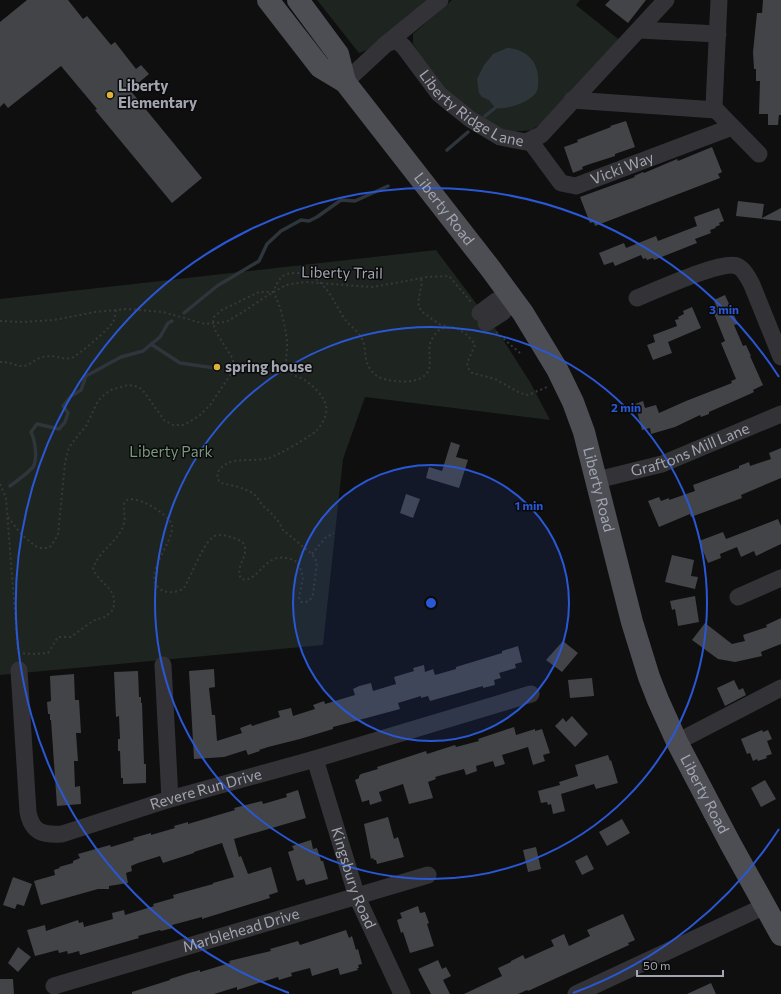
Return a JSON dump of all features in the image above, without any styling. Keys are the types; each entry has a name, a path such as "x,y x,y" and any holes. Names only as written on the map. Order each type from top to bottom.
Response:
{"main road":[{"name":"Liberty Road","path":"268,0 320,67 345,82 513,299 557,368 573,402 584,432 632,622 658,700 677,742 730,843 781,935"},
{"name":"Liberty Road","path":"298,0 338,54 345,82"}],"street":[{"path":"345,82 386,44 440,0"},
{"name":"Liberty Ridge Lane","path":"386,44 392,41 399,42 439,94 470,119 500,137 526,142 541,135 666,0"},
{"path":"719,0 714,106 732,127 760,154"},
{"path":"639,30 718,34"},
{"path":"572,100 716,110"},
{"name":"Vicki Way","path":"530,140 561,184 576,186 732,127"},
{"path":"637,298 711,269 731,265 736,266 740,268 748,277 752,285 781,357"},
{"path":"483,318 496,301 513,299"},
{"name":"Graftons Mill Lane","path":"597,480 662,464 781,414"},
{"path":"738,597 781,578"},
{"name":"Revere Run Drive","path":"19,662 28,812 33,826 39,832 49,834 62,834 170,799 315,759 532,694"},
{"path":"163,665 170,799"},
{"path":"677,742 781,688"},
{"name":"Kingsbury Road","path":"315,759 357,897 402,994"},
{"name":"Marblehead Drive","path":"54,986 428,875"},
{"path":"576,994 765,906"}],"path":[{"path":"273,292 280,278 289,273 307,274 321,283 330,293 344,320 363,340 366,358 370,369 375,375 382,378 400,381 415,380 424,376 429,370 431,342 442,329 448,326"},
{"name":"Liberty Trail","path":"0,321 23,322 54,320 95,312 127,309 163,312 205,324 226,322 286,285 305,282 373,287 421,278 449,276 483,318 520,352"},
{"path":"421,278 422,282 418,303 421,311 439,324 455,328 469,336 475,346 467,363 468,368 472,373 495,379 520,393 528,395 562,380"},
{"path":"8,517 21,534 35,546 48,548 58,535 65,463 68,450 86,426 98,401 111,390 128,385 135,386 142,390 164,420 173,425 183,425 200,415 218,395 233,371 233,359 216,332 213,323 214,317 222,310 259,292 273,292"},
{"path":"0,484 6,498 19,662 32,654 48,653 58,637 71,637 90,623 105,617 114,610 114,597 110,590 95,575 93,568 100,554 118,536 123,527 125,519 124,504 125,501 129,499 139,500 164,515 169,519 172,525 168,542 155,570 154,579 157,586 164,591 172,593 180,591 184,588 207,544 214,536 220,535 239,540 244,544 244,558 239,567 241,579 250,579 274,558 292,560 299,564 303,577 299,598 301,602 310,600 313,594 316,562 312,554 283,530 279,522 262,505 257,497 251,492 239,487 221,483 217,474 223,465 230,462 269,458 316,432 322,424 326,405 321,395 314,387 302,379 294,376 288,369 286,361 286,334 277,298 273,292"},
{"path":"0,362 8,362 22,366 28,365 41,357 49,355 66,359 72,358 80,353 109,327 113,322 116,310"},
{"path":"312,554 325,538 334,533"}],"green space":[{"path":"317,0 432,0 367,50 359,53"},
{"path":"452,0 580,0 576,5 622,42 552,115 532,130 511,132 491,125 442,90 413,44 413,34"},
{"name":"Liberty Park","path":"436,250 500,335 530,382 550,420 365,397 343,459 323,645 0,675 0,299"}],"shaded area":[{"path":"507,48 521,51 531,58 537,69 538,88 536,93 522,103 511,107 495,108 489,100 482,97 479,93 477,79 484,65 493,54"}],"building":[{"name":"Liberty Elementary","path":"27,0 68,0 83,19 87,16 111,45 115,42 136,69 141,65 149,74 130,90 202,178 172,203 95,110 97,109 61,66 8,108 4,103 0,107 0,22"},
{"path":"610,0 646,0 628,23 605,5"},
{"path":"763,0 781,0 781,115 779,115 778,125 768,125 768,114 759,114 760,81 756,81 756,69 754,69 753,52 757,13 762,13"},
{"path":"626,121 635,147 615,154 615,156 582,167 583,169 573,173 564,147 578,142 577,140 611,127 610,126"},
{"path":"712,147 722,172 718,174 720,178 595,226 594,222 590,223 580,197"},
{"path":"738,201 764,204 762,218 781,208 781,221 736,216"},
{"path":"719,208 724,221 719,223 720,225 715,227 716,228 710,230 711,233 695,239 697,243 654,260 653,258 647,260 646,258 643,259 641,255 615,266 613,262 604,265 599,253 624,243 626,248 656,236 658,241 697,226 694,217"},
{"path":"725,295 738,324 734,325 743,346 746,345 763,385 753,390 754,392 709,412 709,414 701,417 700,415 675,427 651,434 650,428 642,430 635,404 643,401 645,408 656,405 659,413 732,383 731,381 736,379 721,343 725,341 713,311 717,309 714,300"},
{"path":"692,307 701,328 668,342 672,353 653,360 647,345 655,342 653,335 677,326 675,320 679,319 678,317 684,314 683,311"},
{"path":"451,442 460,445 456,457 468,460 459,488 426,478 429,467 442,471"},
{"path":"781,448 781,478 741,495 742,498 691,517 690,514 659,527 648,501 659,497 661,501 669,498 669,500 695,491 693,485 739,468 739,466 749,462 750,466 771,459 769,453"},
{"path":"406,494 420,499 413,518 400,513"},
{"path":"778,519 781,526 781,544 756,556 754,551 741,557 737,547 720,554 721,558 708,563 699,541 723,532 726,539"},
{"path":"672,555 694,560 691,576 698,577 695,589 665,582"},
{"path":"695,596 699,622 678,626 675,609 672,610 670,601"},
{"path":"781,618 781,644 761,652 762,656 735,662 718,659 692,640 705,623 732,644 745,641 743,635 767,627 766,625"},
{"path":"563,641 578,653 562,672 546,660"},
{"path":"518,646 522,662 515,664 516,668 499,673 501,678 494,680 495,685 483,688 483,686 430,701 428,696 421,698 421,696 398,703 400,709 333,727 333,729 268,747 248,755 246,750 224,757 194,759 189,671 214,669 215,687 209,688 212,715 215,715 217,741 242,733 240,728 251,724 252,726 280,717 278,711 291,708 293,716 315,709 313,705 324,701 325,704 355,695 353,689 359,686 371,683 373,691 396,684 394,677 414,671 413,668 424,665 425,672 433,669 435,675 502,653 502,651"},
{"path":"138,671 139,697 141,697 142,703 146,783 123,784 123,778 121,778 120,751 118,751 118,739 120,739 119,716 116,717 114,672"},
{"path":"74,674 75,700 79,700 81,733 76,733 78,761 74,761 75,787 80,786 81,804 57,806 51,720 50,714 48,714 47,702 51,701 50,676"},
{"path":"592,678 594,696 570,698 568,680"},
{"path":"734,680 739,690 743,688 746,695 725,706 717,688"},
{"path":"572,716 588,734 575,747 555,726 563,718 566,722"},
{"path":"514,727 516,735 535,729 535,731 542,729 550,753 543,755 545,761 533,765 528,747 502,755 505,764 495,767 493,761 476,766 477,771 466,775 464,769 435,777 436,779 428,782 433,798 409,804 403,784 379,792 382,801 370,805 369,800 362,802 355,780 359,778 361,774 378,769 377,767 426,751 427,754 455,745 456,747 479,741 478,739"},
{"path":"762,730 763,732 768,730 772,739 767,741 772,754 766,756 767,758 753,761 750,753 747,754 741,739"},
{"path":"608,755 618,783 596,789 594,784 561,794 565,811 553,814 551,804 548,805 547,802 541,803 538,791 560,785 559,782 578,776 575,765"},
{"path":"765,780 776,799 761,807 751,788"},
{"path":"298,790 306,818 234,839 239,857 241,856 248,874 271,867 278,892 269,895 270,898 202,919 202,917 172,925 173,928 138,936 139,938 80,955 79,951 68,954 67,951 59,953 58,950 35,956 27,930 45,925 46,931 78,920 79,923 83,922 84,927 113,919 112,913 124,910 125,915 154,906 153,904 174,898 173,895 234,877 222,843 163,863 160,856 138,863 131,866 132,871 126,873 128,883 109,886 109,889 98,889 41,905 34,881 55,875 54,870 73,863 73,861 80,858 78,854 110,845 111,847 134,840 133,838 151,833 151,835 175,828 174,826 188,822 188,824 235,810 234,808 262,801 263,804 287,797 286,794"},
{"path":"388,817 394,839 398,837 404,857 377,864 376,860 373,858 371,859 364,824"},
{"path":"622,819 630,833 607,846 599,832"},
{"path":"311,840 313,849 317,848 321,861 323,861 328,879 306,885 304,879 297,881 288,852 294,850 292,846"},
{"path":"536,847 541,869 528,872 523,850"},
{"path":"587,855 594,869 582,875 575,861"},
{"path":"13,877 32,884 24,906 17,904 15,909 3,905"},
{"path":"418,906 420,913 425,912 434,946 410,953 397,920 402,918 400,913"},
{"path":"623,914 635,940 628,943 629,945 528,991 527,990 518,994 464,994 502,976 498,968 511,961 523,955 525,959 554,946 551,940 564,934 569,946 590,936 587,930"},
{"path":"346,930 349,938 352,936 356,950 358,949 362,964 358,965 358,970 340,975 338,968 312,976 310,968 291,973 292,976 279,980 278,977 237,990 237,987 214,994 132,994 132,992 170,979 230,963 229,961 271,951 270,949 298,941 300,945"},
{"path":"18,947 31,957 18,972 8,963"},
{"path":"438,960 442,969 446,967 451,976 443,980 450,994 431,994 418,969"},
{"path":"0,979 13,979 14,994 0,994"},
{"path":"711,983 716,994 687,994"}],"waterway":[{"path":"485,116 495,108"},
{"path":"447,150 468,132"},
{"path":"184,313 217,286 259,261 267,244 281,231 301,220 309,221 317,217 341,200 355,201 388,186"},
{"path":"10,486 28,472 35,464 34,440 31,432 37,424 59,429 65,422 68,413 63,406 71,396 81,390 86,376 121,357 143,351 160,337 168,323 172,321"},
{"path":"151,344 180,363 215,368"}],"place":[{"name":"Liberty Elementary","path":"110,95"},
{"name":"spring house","path":"217,367"}]}
